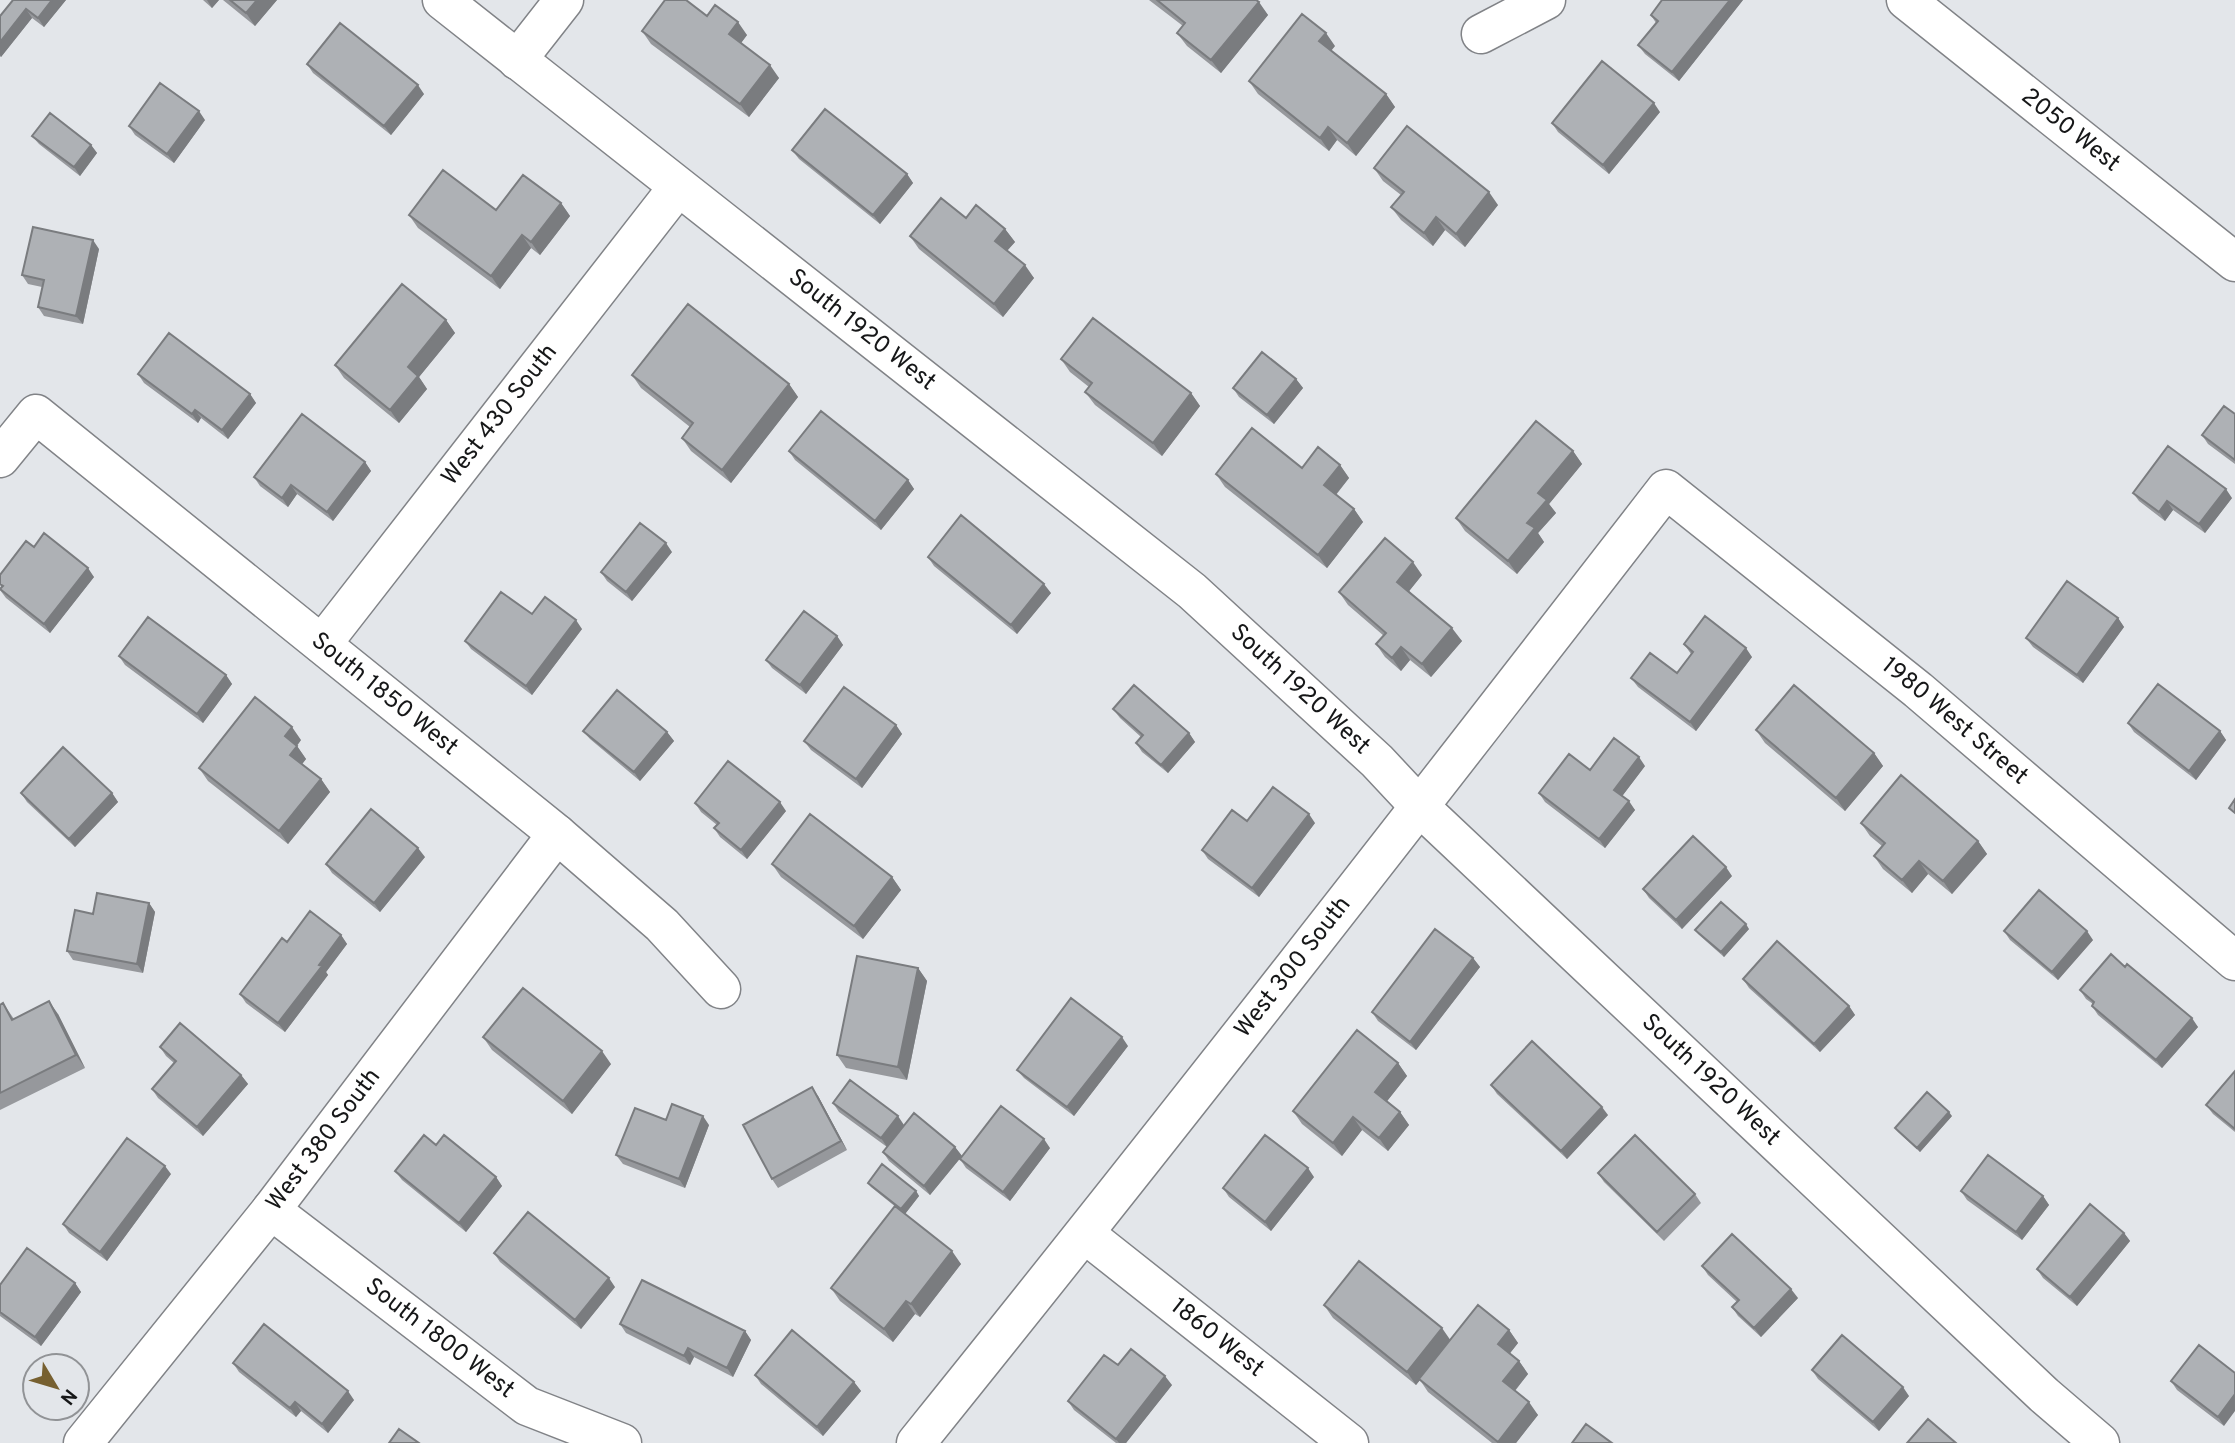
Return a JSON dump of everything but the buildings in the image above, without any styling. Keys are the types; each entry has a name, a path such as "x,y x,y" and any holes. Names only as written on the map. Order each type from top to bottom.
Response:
{"street":[{"name":"South 1920 West","path":"442,0 1192,592 1377,761 1420,807 2034,1386 2100,1443"},
{"path":"517,60 564,0"},
{"path":"1481,34 1546,0"},
{"name":"2050 West","path":"1906,0 2235,262"},
{"name":"West 430 South","path":"322,644 678,187"},
{"name":"South 1850 West","path":"0,458 36,414 557,834 662,925 721,989"},
{"name":"West 300 South","path":"916,1443 1085,1234 1666,489"},
{"name":"1980 West Street","path":"1666,489 1918,690 2235,961"},
{"name":"West 380 South","path":"83,1443 271,1210 557,834"},
{"name":"South 1800 West","path":"271,1210 527,1405 622,1443"},
{"name":"1860 West","path":"1085,1234 1349,1443"}]}
